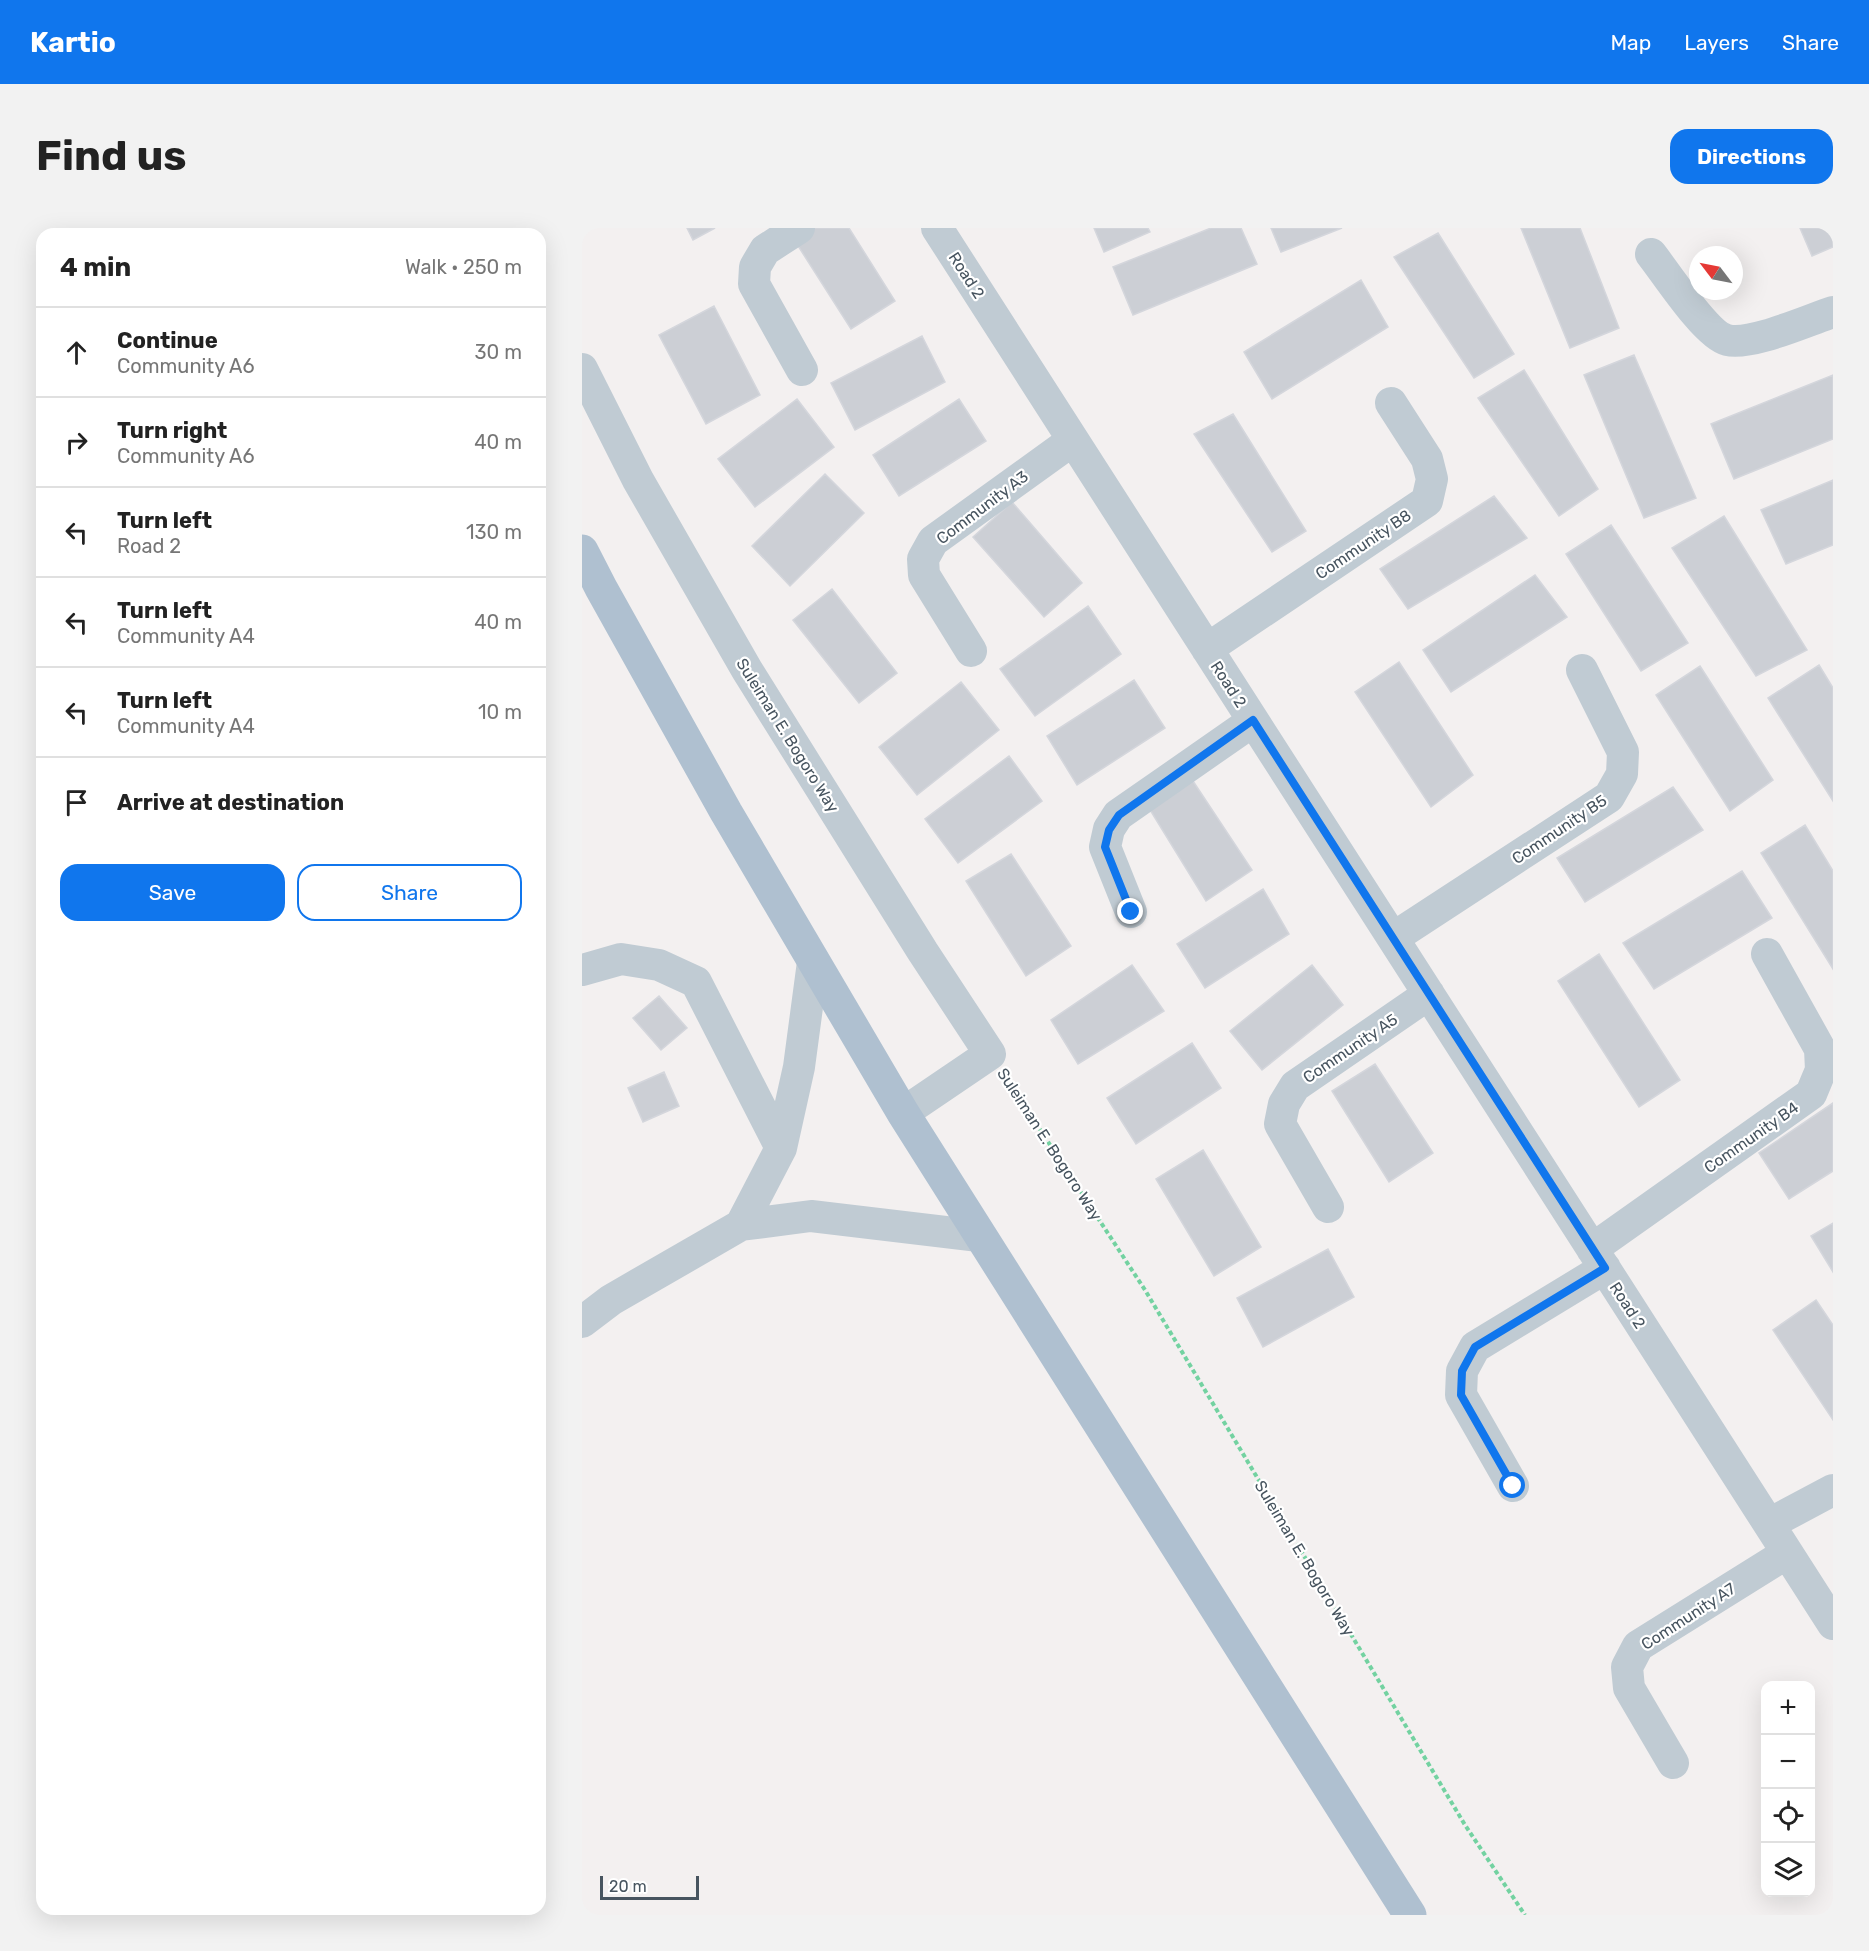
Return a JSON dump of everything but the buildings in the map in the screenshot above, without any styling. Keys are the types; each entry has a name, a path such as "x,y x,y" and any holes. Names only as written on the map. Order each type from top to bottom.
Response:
{"main road":[{"path":"582,551 726,812 903,1113 1410,1915"}],"street":[{"path":"799,228 765,250 755,267 754,284 802,370"},
{"name":"Road 2","path":"937,228 1833,1624"},
{"path":"1651,254 1709,330 1725,340 1747,341 1833,312"},
{"name":"Suleiman E. Bogoro Way","path":"582,369 638,480 747,670 923,952 990,1054"},
{"name":"Community B8","path":"1207,649 1427,501 1432,478 1427,459 1391,403"},
{"name":"Community A3","path":"971,651 924,575 923,559 933,541 1073,440"},
{"name":"Community B5","path":"1393,938 1609,796 1622,774 1623,752 1582,670"},
{"path":"1131,912 1105,847 1109,830 1119,815 1253,720"},
{"name":"Community B4","path":"1513,1486 1461,1395 1462,1371 1475,1347 1598,1259 1811,1094 1821,1070 1821,1049 1767,954"},
{"path":"582,970 621,959 659,965 696,982 782,1148"},
{"path":"741,1225 782,1148 799,1067 813,962"},
{"name":"Community A5","path":"1328,1207 1280,1124 1284,1104 1295,1086 1429,994"},
{"path":"903,1113 990,1054"},
{"path":"582,1322 611,1300 741,1225 811,1216 979,1236"},
{"path":"1768,1524 1833,1490"},
{"name":"Community A7","path":"1673,1762 1629,1688 1627,1667 1638,1646 1787,1553"}],"path":[{"name":"Suleiman E. Bogoro Way","path":"990,1054 1145,1290 1465,1825 1525,1915"}],"route":[{"path":"1131,912 1105,847 1109,830 1119,815 1253,720 1605,1268 1475,1347 1462,1371 1461,1395 1513,1486"}]}
